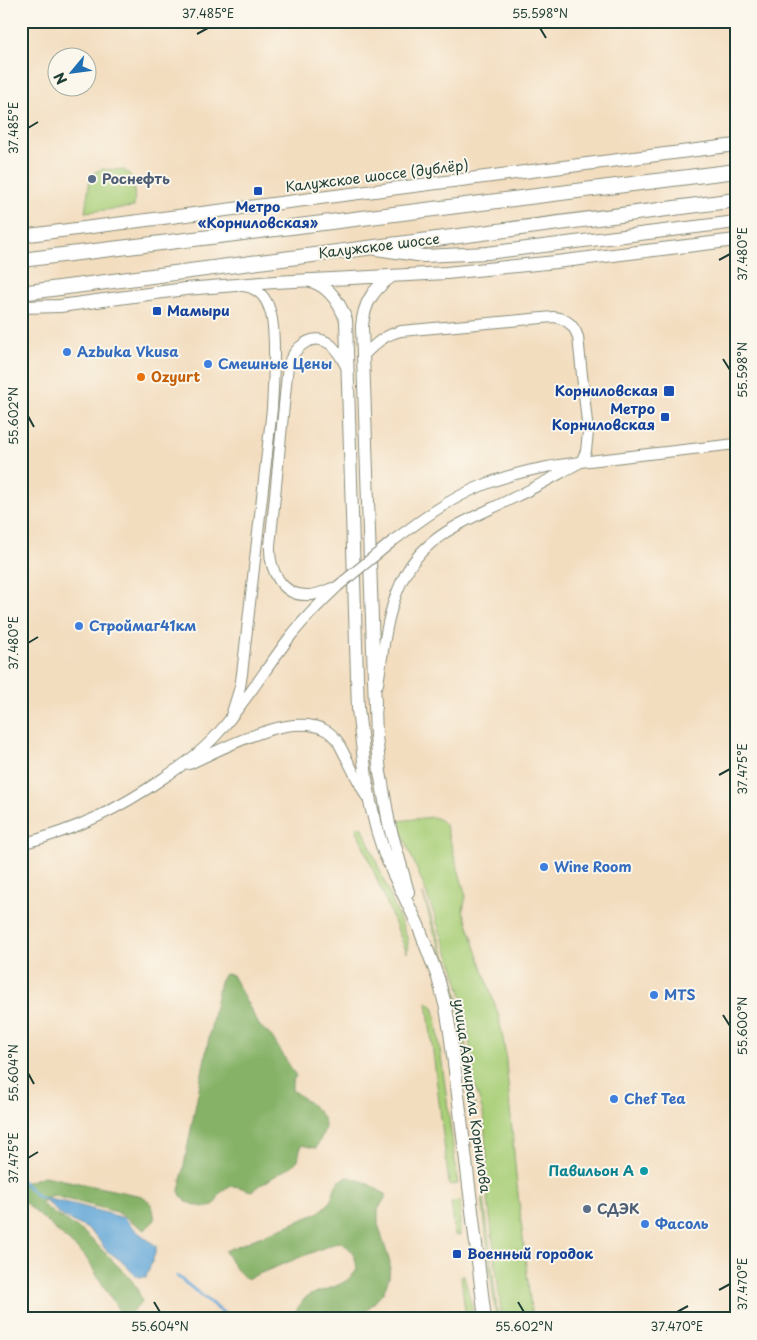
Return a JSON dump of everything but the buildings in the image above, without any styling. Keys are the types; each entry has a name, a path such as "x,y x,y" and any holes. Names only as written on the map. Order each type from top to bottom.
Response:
{"highway":[{"path":"21,260 227,236 736,171"},
{"name":"Калужское шоссе","path":"21,292 736,200"},
{"path":"21,253 65,254"}],"main road":[{"name":"Калужское шоссе (дублёр)","path":"21,236 736,145"},
{"path":"366,248 424,256 479,253 736,222"},
{"path":"21,307 60,306 185,289 307,280 446,273 556,262 736,240"},
{"path":"392,276 380,284 366,304 362,326 376,736 389,824 418,925"},
{"name":"улица Адмирала Корнилова","path":"307,280 314,281 326,289 338,302 346,320 358,709 362,751 376,830 394,875 418,925 443,995 450,1032 485,1319"}],"street":[{"path":"230,719 242,674 274,379 274,329 268,306 261,294 255,289 237,285"},
{"path":"363,356 386,336 401,331 553,317 560,318 568,321 578,337 588,432 586,451 581,462 517,497 456,526 438,537 419,554 406,573 392,607 384,642 375,704"},
{"path":"338,586 311,596 296,594 278,580 273,572 269,555 290,357 305,342 319,340 326,342 335,349 348,370"},
{"path":"21,844 67,831 118,808 174,771 200,751 230,719 294,632 315,608 338,586 394,540 438,508 480,486 544,467 736,444"},
{"path":"174,771 228,745 253,736 282,727 314,726 324,729 337,740 370,802"}],"green space":[{"path":"102,169 123,170 127,172 134,186 134,207 85,212 90,178 95,172"},
{"path":"433,817 444,823 446,827 466,896 463,910 499,1017 505,1050 516,1176 532,1319 502,1319 486,1182 487,1156 483,1112 474,1083 464,1003 455,972 423,884 397,821"},
{"path":"362,826 408,940 407,953 356,828"},
{"path":"423,894 460,1004 470,1084 476,1111 469,1084 458,1004"},
{"path":"225,974 232,975 259,1025 272,1037 296,1076 292,1082 292,1090 317,1110 324,1120 325,1128 316,1148 301,1145 298,1160 293,1165 251,1191 230,1186 223,1190 213,1206 202,1207 186,1201 179,1191 220,981"},
{"path":"427,1002 433,1007 436,1018 458,1184 449,1185"},
{"path":"44,1176 142,1196 152,1204 155,1220 145,1230 117,1212 51,1195 41,1203 78,1228 132,1281 142,1302 124,1319 85,1256 21,1199 21,1184"},
{"path":"348,1177 365,1182 385,1194 385,1198 378,1210 378,1224 390,1263 389,1278 383,1293 359,1319 292,1319 305,1298 342,1283 353,1275 357,1269 354,1255 350,1249 338,1242 246,1279 235,1268 225,1251 316,1214 329,1203 337,1184"},
{"path":"482,1198 484,1198 498,1319 496,1319"},
{"path":"460,1201 460,1235 455,1235 451,1202"},
{"path":"461,1276 464,1276 474,1319 466,1319"}],"water":[{"path":"38,1197 124,1218 156,1246 156,1251 146,1277 135,1275 119,1259 106,1250 96,1236 88,1229 59,1214 48,1202"}],"waterway":[{"path":"21,1180 41,1198"},
{"path":"177,1276 231,1319"}],"place":[{"name":"Роснефть","path":"92,179"},
{"name":"Метро «Корниловская»","path":"258,191"},
{"name":"Мамыри","path":"157,311"},
{"name":"Azbuka Vkusa","path":"67,352"},
{"name":"Смешные Цены","path":"208,364"},
{"name":"Ozyurt","path":"141,377"},
{"name":"Корниловская","path":"669,391"},
{"name":"Метро Корниловская","path":"665,417"},
{"name":"Строймаг41км","path":"79,626"},
{"name":"Wine Room","path":"544,867"},
{"name":"MTS","path":"654,995"},
{"name":"Chef Tea","path":"614,1099"},
{"name":"Павильон А","path":"644,1171"},
{"name":"СДЭК","path":"587,1209"},
{"name":"Фасоль","path":"645,1224"},
{"name":"Военный городок","path":"457,1254"}]}
